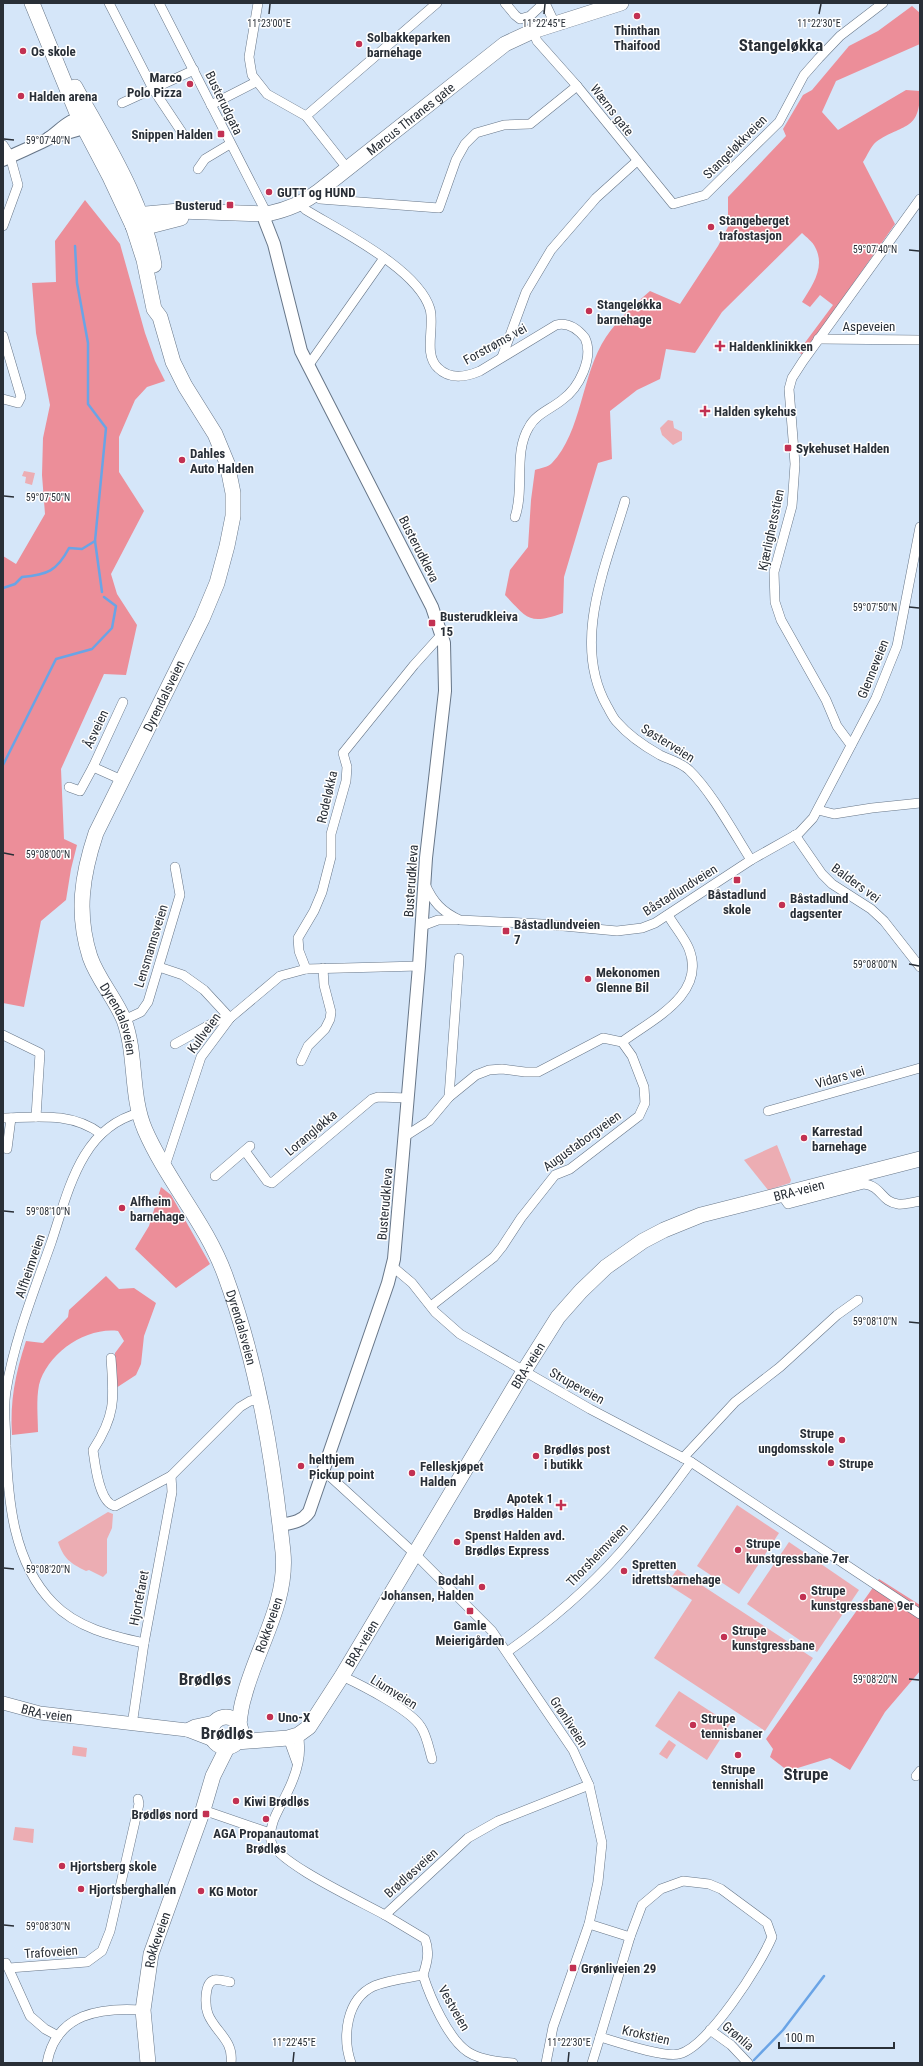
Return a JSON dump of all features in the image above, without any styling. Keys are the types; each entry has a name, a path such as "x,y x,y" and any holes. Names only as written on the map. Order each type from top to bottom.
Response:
{"main road":[{"path":"32,3 85,121"},
{"path":"40,3 73,83 85,121"},
{"name":"Marcus Thranes gate","path":"140,223 179,211 197,213 266,214 300,204 315,194 500,48 533,31 621,3"},
{"name":"Dyrendalsveien","path":"85,121 140,223 144,260 154,309 160,318 173,362 222,447 233,493 233,516 217,583 202,619 96,832 82,882 81,901 83,921 90,957 124,1020 130,1042 133,1082 139,1113 145,1130 162,1163 203,1229 224,1271 250,1353 276,1484 283,1552"},
{"name":"BRA-veien","path":"3,1703 40,1713 132,1725 187,1730 229,1737 273,1739 293,1737 309,1727 342,1676 524,1371 558,1317 581,1291 606,1267 625,1253 664,1230 688,1220 721,1209 920,1159"},
{"name":"Rokkeveien","path":"148,2063 143,2010 148,1967 154,1943 203,1810 213,1776 213,1760 229,1737 280,1592 284,1574 283,1552"},
{"name":"Rokkeveien","path":"219,1720 244,1696"},
{"path":"229,1717 229,1737 211,1728 219,1720 229,1717"},
{"name":"BRA-veien","path":"187,1730 194,1726 219,1720"}],"street":[{"path":"109,3 153,89 183,134"},
{"name":"Busterudgata","path":"160,3 266,214"},
{"path":"258,3 249,57 250,68 256,82 267,94 306,116 347,168"},
{"path":"306,116 436,3"},
{"path":"505,3 520,19 530,16 544,3 555,24"},
{"name":"Stangeløkkveien","path":"673,204 705,195 779,122 804,75 819,58 840,36 883,3"},
{"name":"Wærns gate","path":"533,31 537,41 577,86 673,204"},
{"path":"122,103 194,70"},
{"path":"211,105 256,82"},
{"path":"315,194 320,199 439,208 456,160 465,144 476,133 504,124 530,124 577,86"},
{"path":"7,158 48,138 60,128 85,121"},
{"path":"198,169 205,159 230,144"},
{"path":"3,145 18,186 3,226"},
{"path":"502,357 526,292 551,250 596,198 637,161"},
{"name":"Kjærlighetsstien","path":"851,745 837,726 826,700 782,620 774,602 774,572 792,506 795,464 790,389 792,378 818,339 920,199"},
{"name":"Forstrøms vei","path":"300,204 306,210 384,258 399,269 422,290 430,310 432,359 441,370 452,376 470,375 561,323 570,325 582,333 588,349 584,367 573,390 563,400 534,420 525,434 521,456 520,498 515,517"},
{"name":"Busterudkleva","path":"266,214 273,220 274,242 301,351 414,568 432,607 442,634 445,655 445,691 428,838 419,966 393,1267 309,1512 305,1518 280,1525"},
{"path":"308,366 384,258"},
{"path":"3,336 21,396 18,403 3,399"},
{"name":"Aspeveien","path":"818,339 920,340"},
{"name":"Søsterveien","path":"625,501 595,603 592,628 592,650 598,684 603,698 616,721 634,739 660,755 681,763 698,780 751,860"},
{"name":"Glenneveien","path":"818,810 876,698 897,646 920,527"},
{"name":"Rodeløkka","path":"306,969 299,951 298,938 314,911 322,892 332,857 332,834 346,781 347,767 343,753 414,665 442,634"},
{"name":"Åsveien","path":"69,787 80,791 123,702"},
{"name":"Åsveien","path":"93,766 122,780"},
{"path":"818,810 834,814 920,803"},
{"name":"Båstadlundveien","path":"424,883 430,897 436,905 448,915 460,920 542,924 617,931 642,928 668,916 751,860 795,835 808,824 818,810"},
{"name":"Balders vei","path":"795,835 822,874 832,884 871,909 884,921 920,967"},
{"name":"Lensmannsveien","path":"124,1020 141,1012 148,1002 180,895 176,867"},
{"path":"404,1137 429,1121 449,1097 476,1075 489,1070 502,1069 538,1072 604,1038 622,1042 680,998 691,976 692,961 689,948 668,916"},
{"path":"422,926 438,920 460,920"},
{"path":"449,1097 459,958"},
{"name":"Kullveien","path":"162,1163 167,1160 201,1057 230,1018 280,976 306,969 419,966"},
{"path":"158,967 183,975 204,990 230,1018"},
{"path":"301,1061 308,1046 325,1029 330,1019 331,1012 324,985 323,968"},
{"path":"175,1044 193,1032 220,1019 230,1018"},
{"path":"3,1035 40,1053 36,1117"},
{"name":"Augustaborgveien","path":"431,1306 494,1257 521,1218 555,1175 570,1169 639,1116 645,1103 644,1087 632,1056 622,1042"},
{"name":"Vidars vei","path":"768,1111 920,1068"},
{"name":"Lorangløkka","path":"215,1176 248,1149 267,1181 272,1182 372,1099 408,1098"},
{"name":"Alfheimveien","path":"139,1113 124,1119 101,1134 88,1149 70,1184 18,1343 9,1379 4,1410 8,1488 14,1522 22,1552 38,1584 54,1604 74,1619 95,1630 144,1643"},
{"path":"7,1149 7,1118 67,1117 89,1125 101,1134"},
{"path":"780,1194 788,1204 864,1184 872,1185 879,1189 885,1199 899,1205 920,1201"},
{"name":"Strupeveien","path":"393,1267 412,1283 431,1306 460,1334 590,1409 687,1460 920,1614"},
{"path":"687,1460 735,1402 780,1367 837,1315 858,1300"},
{"path":"111,1358 114,1394 112,1414 103,1435 93,1450 102,1492 109,1503 115,1506 171,1476 240,1407 250,1401 260,1399"},
{"name":"Thorsheimveien","path":"507,1652 559,1612 620,1554 656,1509 687,1460"},
{"name":"Grønliveien","path":"323,1470 415,1554 487,1626 507,1652 573,1750 589,1784 602,1843 598,1882 589,1924 553,2028 546,2063"},
{"name":"Hjortefaret","path":"132,1725 144,1643 172,1492 171,1476"},
{"name":"Liumveien","path":"342,1676 396,1706 416,1720 425,1736 432,1759"},
{"path":"203,1810 270,1833 271,1826 296,1775 301,1744 293,1737"},
{"name":"Brødløsveien","path":"270,1833 271,1843 278,1853 325,1882 385,1915 468,1838 498,1821 589,1784"},
{"name":"Trafoveien","path":"58,2036 45,2030 30,2016 7,1965 87,1962 102,1951 107,1942 127,1858 139,1804 138,1799"},
{"name":"Krokstien","path":"683,1881 709,1884 721,1889 767,1923 772,1936 767,1949 733,2002 710,2030 689,2049 678,2054 667,2055 600,2037 630,1937 642,1905 661,1889 683,1881"},
{"path":"350,2063 347,2045 347,2032 349,2019 358,1998 375,1986 423,1975 428,1951 425,1939 385,1915"},
{"path":"589,1924 630,1937"},
{"name":"Vestveien","path":"423,1975 433,2001 453,2036 468,2052 487,2059 513,2063"},
{"path":"230,1982 215,1980 210,1982 206,2002 208,2014 227,2040 232,2063"},
{"path":"47,2063 58,2036 73,2021 87,2014 102,2010 143,2010"},
{"name":"Grønlia","path":"710,2030 731,2045 748,2063"},
{"path":"592,2063 600,2037"}],"shaded area":[{"path":"912,6 920,13 920,44 836,81 822,112 838,130 906,90 920,91 917,114 913,120 908,125 876,142 863,162 895,224 803,355 798,352 833,305 820,295 810,307 802,302 816,276 819,262 818,254 814,245 802,233 722,312 695,353 666,349 660,379 637,390 610,411 612,459 598,463 564,577 563,613 543,619 530,618 519,610 505,595 510,570 528,547 531,500 535,470 551,464 562,450 570,436 591,368 606,337 621,318 650,291 680,304 718,246 728,227 728,197 786,136 783,129 803,95 812,90 849,46 878,31"},
{"path":"85,200 120,244 145,333 155,361 165,381 147,387 135,400 119,437 119,472 144,511 111,574 117,594 137,625 126,675 104,674 61,769 64,839 77,845 66,900 41,921 24,1007 3,1003 3,556 16,564 45,514 42,475 43,438 50,405 36,333 32,283 56,282 55,241"},
{"path":"668,420 673,421 674,428 682,432 682,440 673,445 662,435 660,428"},
{"path":"24,471 35,473 32,485 25,483 26,477 22,476"},
{"path":"777,1145 791,1180 790,1183 768,1190 744,1160"},
{"path":"161,1187 171,1195 210,1264 176,1288 135,1249 149,1226"},
{"path":"106,1276 119,1289 134,1288 156,1303 144,1336 141,1364 136,1375 116,1388 115,1353 124,1341 118,1331 93,1333 81,1338 59,1353 43,1374 38,1391 38,1432 12,1435 14,1388 26,1341 43,1343 68,1317 69,1310"},
{"name":"Strupe kunstgressbane 7er","path":"737,1505 779,1533 739,1594 697,1566"},
{"path":"108,1512 113,1514 112,1528 107,1539 107,1573 103,1577 89,1570 86,1571 68,1560 58,1542"},
{"name":"Strupe kunstgressbane 9er","path":"789,1542 859,1590 817,1652 747,1604"},
{"name":"Strupe kunstgressbane","path":"677,1569 813,1658 765,1731 654,1658 692,1600 667,1584"},
{"path":"879,1579 920,1605 920,1671 885,1712 850,1770 830,1758 788,1771 770,1757 773,1749 766,1739"},
{"name":"Strupe tennisbaner","path":"679,1691 730,1724 707,1760 655,1726"},
{"path":"669,1740 676,1745 667,1759 659,1754"},
{"path":"73,1746 87,1748 86,1757 72,1755"},
{"path":"15,1827 34,1829 33,1843 13,1840"}],"waterway":[{"path":"75,246 77,283 88,343 88,404 106,428 95,541 102,592"},
{"path":"3,588 15,584 22,577 45,573 60,562 69,548 82,549 95,541"},
{"path":"3,765 56,659 92,649 112,628 116,606 104,597"},
{"path":"754,2060 783,2030 824,1976"}],"place":[{"name":"Thinthan Thaifood","path":"637,16"},
{"name":"Solbakkeparken barnehage","path":"359,44"},
{"name":"Os skole","path":"23,51"},
{"name":"Marco Polo Pizza","path":"190,84"},
{"name":"Halden arena","path":"21,96"},
{"name":"Snippen Halden","path":"221,134"},
{"name":"GUTT og HUND","path":"269,192"},
{"name":"Busterud","path":"230,205"},
{"name":"Stangeberget trafostasjon","path":"711,227"},
{"name":"Stangeløkka barnehage","path":"589,311"},
{"name":"Haldenklinikken","path":"720,346"},
{"name":"Halden sykehus","path":"705,411"},
{"name":"Sykehuset Halden","path":"788,448"},
{"name":"Dahles Auto Halden","path":"182,460"},
{"name":"Busterudkleiva 15","path":"432,623"},
{"name":"Båstadlund skole","path":"737,880"},
{"name":"Båstadlund dagsenter","path":"782,905"},
{"name":"Båstadlundveien 7","path":"506,931"},
{"name":"Mekonomen Glenne Bil","path":"588,979"},
{"name":"Karrestad barnehage","path":"804,1138"},
{"name":"Alfheim barnehage","path":"122,1208"},
{"name":"Strupe ungdomsskole","path":"842,1440"},
{"name":"Brødløs post i butikk","path":"536,1456"},
{"name":"Strupe","path":"831,1463"},
{"name":"helthjem Pickup point","path":"301,1466"},
{"name":"Felleskjøpet Halden","path":"412,1473"},
{"name":"Apotek 1 Brødløs Halden","path":"561,1505"},
{"name":"Spenst Halden avd. Brødløs Express","path":"457,1542"},
{"name":"Strupe kunstgressbane 7er","path":"738,1550"},
{"name":"Spretten idrettsbarnehage","path":"624,1571"},
{"name":"Bodahl Johansen, Halden","path":"482,1587"},
{"name":"Strupe kunstgressbane 9er","path":"803,1597"},
{"name":"Gamle Meierigården","path":"470,1611"},
{"name":"Strupe kunstgressbane","path":"724,1637"},
{"name":"Uno-X","path":"270,1717"},
{"name":"Strupe tennisbaner","path":"693,1725"},
{"name":"Strupe tennishall","path":"738,1755"},
{"name":"Kiwi Brødløs","path":"236,1801"},
{"name":"Brødløs nord","path":"206,1814"},
{"name":"AGA Propanautomat Brødløs","path":"266,1819"},
{"name":"Hjortsberg skole","path":"62,1866"},
{"name":"Hjortsberghallen","path":"81,1889"},
{"name":"KG Motor","path":"201,1891"},
{"name":"Grønliveien 29","path":"573,1968"}],"district":[{"name":"Stangeløkka","path":"781,45"},
{"name":"Brødløs","path":"205,1679"},
{"name":"Brødløs","path":"227,1733"},
{"name":"Strupe","path":"806,1774"}]}
